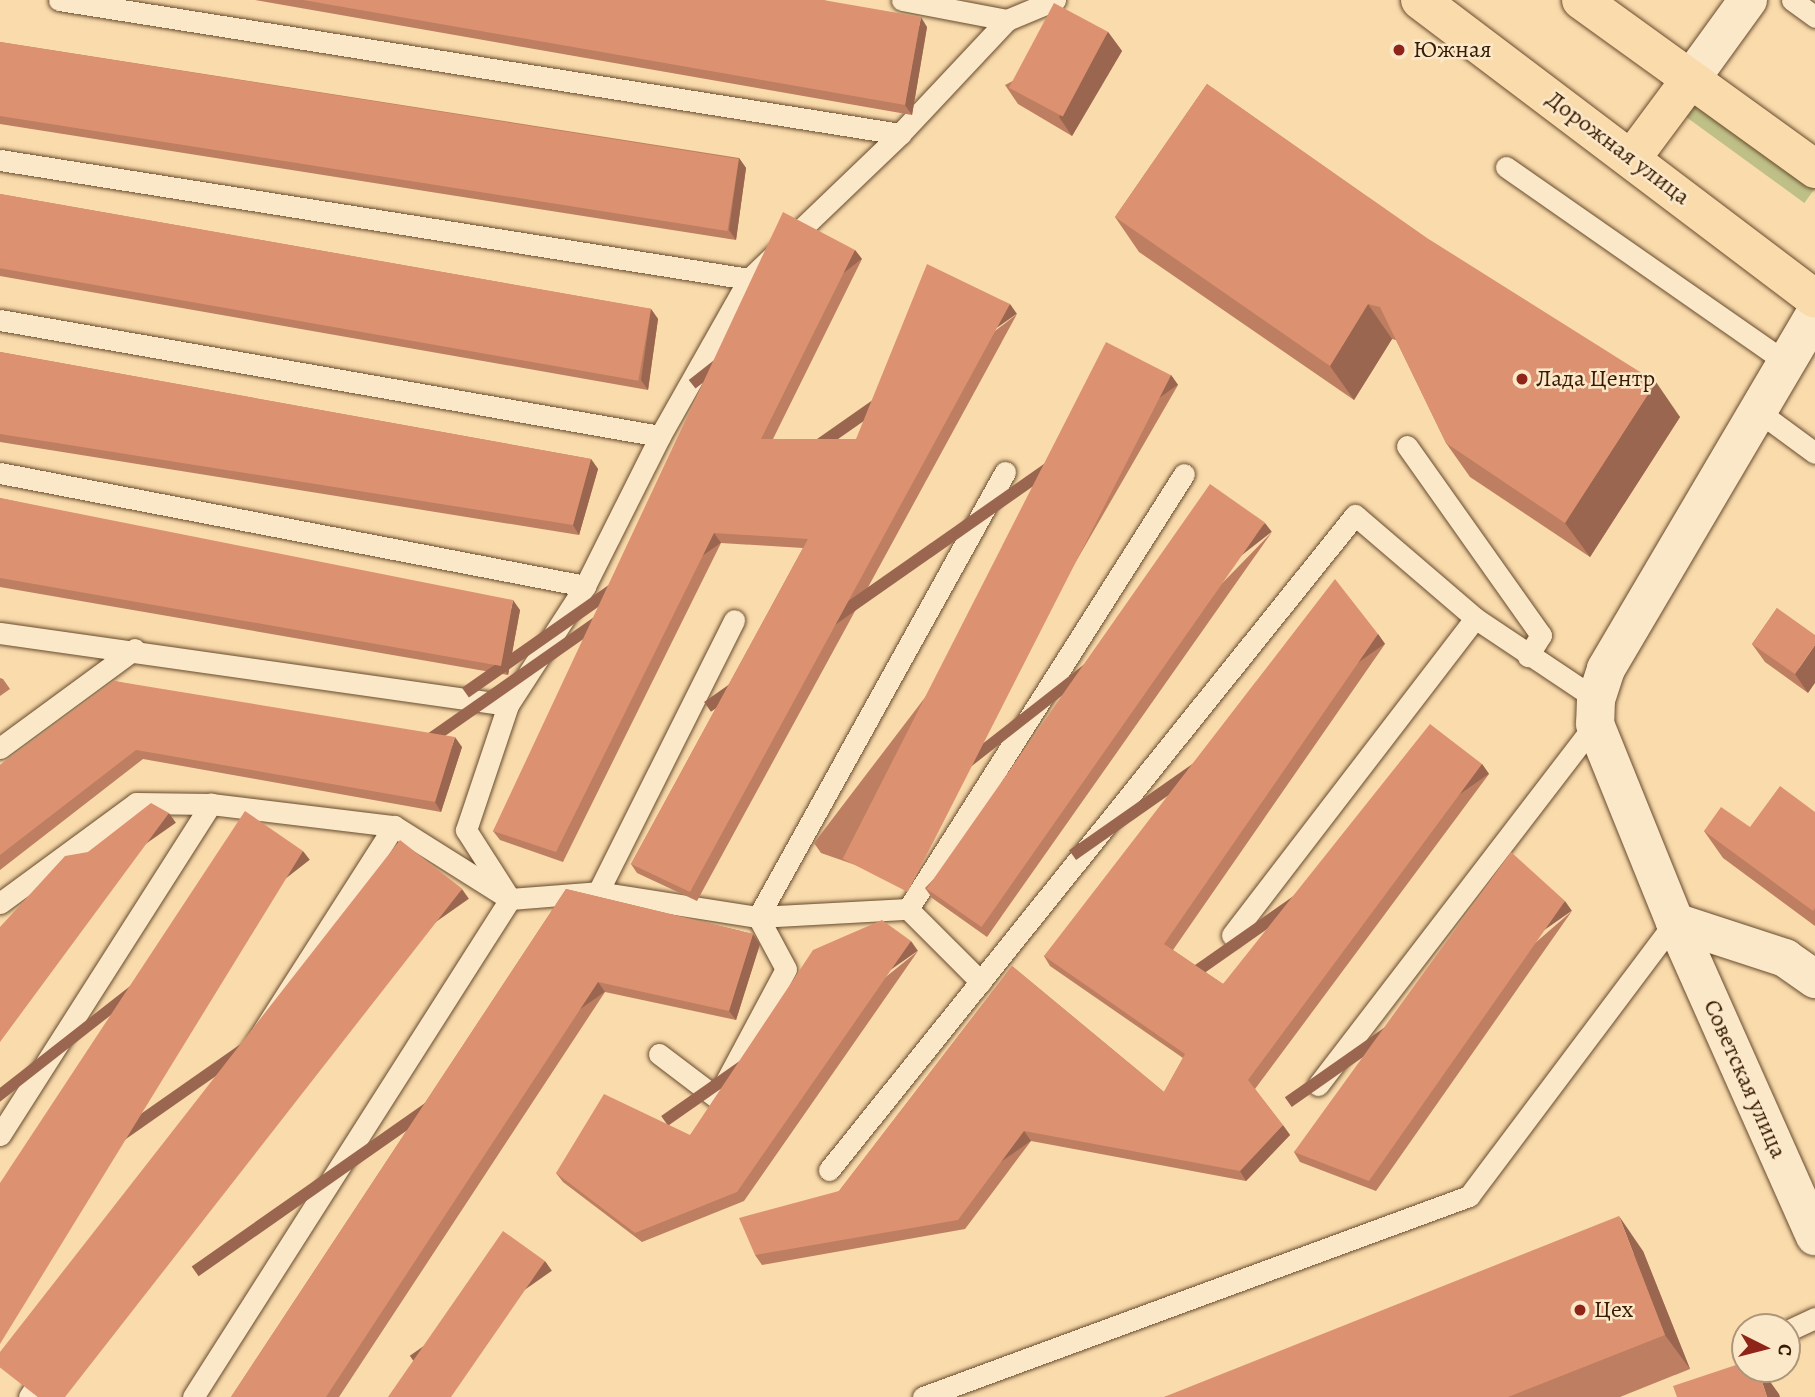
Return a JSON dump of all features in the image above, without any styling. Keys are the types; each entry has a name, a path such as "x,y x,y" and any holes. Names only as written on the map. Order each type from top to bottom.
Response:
{"main road":[{"name":"Дорожная улица","path":"1420,0 1815,299"},
{"path":"1581,0 1815,169"},
{"path":"1632,158 1690,80"}],"street":[{"path":"1690,80 1748,0"},
{"path":"1595,712 1606,669 1755,409 1815,314"},
{"name":"Советская улица","path":"1595,712 1675,922 1815,1236"},
{"path":"1675,922 1786,958 1815,979"}],"lane":[{"path":"59,0 900,134"},
{"path":"902,0 1007,20"},
{"path":"510,899 466,830 508,705 584,586 660,436 749,279 900,134 1007,20 1055,0"},
{"path":"1792,0 1815,18"},
{"path":"0,160 749,279"},
{"path":"1506,167 1784,361"},
{"path":"0,320 660,436"},
{"path":"1755,409 1815,453"},
{"path":"1407,446 1541,635 1528,656"},
{"path":"758,918 1005,472"},
{"path":"0,473 584,586"},
{"path":"908,909 1184,474"},
{"path":"829,1170 1355,515 1475,618 1528,656 1595,712 1318,1085"},
{"path":"1233,935 1475,618"},
{"path":"598,892 734,620"},
{"path":"0,633 135,649 508,705"},
{"path":"0,748 135,649"},
{"path":"0,903 136,803 212,804 394,826 510,899 598,892 758,918 908,909 981,982"},
{"path":"0,1135 7,1113 212,804"},
{"path":"29,1397 394,826"},
{"path":"193,1397 510,899"},
{"path":"659,1054 718,1098 786,969 758,918"},
{"path":"923,1397 1469,1196 1675,922"}],"green space":[{"path":"1696,102 1815,188 1804,203 1685,117"}],"building":[{"path":"303,0 823,0 921,17 905,105"},
{"path":"1054,3 1108,32 1063,116 1009,88"},
{"path":"0,42 739,159 727,231 0,116"},
{"path":"1207,84 1427,238 1656,382 1565,523 1446,443 1380,307 1368,304 1330,366 1115,217"},
{"path":"0,194 651,309 638,381 0,268"},
{"path":"783,212 855,250 761,439 856,439 927,264 1010,304 690,892 631,864 808,539 714,533 556,852 493,831"},
{"path":"1106,342 1171,375 908,892 843,859"},
{"path":"0,352 591,459 573,525 0,434"},
{"path":"1210,484 1265,522 982,927 927,889"},
{"path":"0,498 513,600 501,666 0,578"},
{"path":"1335,579 1378,634 1164,944 1223,984 1430,724 1482,764 1248,1080 1283,1125 1240,1171 1024,1131 958,1220 755,1255 739,1218 839,1191 1012,966 1164,1092 1185,1054 1044,956"},
{"path":"1777,608 1815,635 1815,645 1795,674 1752,644"},
{"path":"114,681 455,737 435,802 136,750 0,855 0,765"},
{"path":"1780,786 1815,812 1813,911 1704,831 1721,807 1750,827"},
{"path":"151,803 169,813 0,1042 0,927 65,856 88,852"},
{"path":"245,811 303,851 0,1344 0,1183"},
{"path":"400,840 462,889 65,1397 38,1397 0,1368 0,1352"},
{"path":"1511,852 1565,901 1369,1181 1294,1152"},
{"path":"566,889 753,934 729,1011 598,982 326,1397 231,1397"},
{"path":"882,920 911,941 737,1192 635,1233 556,1173 604,1094 690,1135 813,950"},
{"path":"1619,1216 1665,1335 1508,1397 1164,1397"},
{"path":"503,1231 545,1261 451,1397 388,1397"},
{"path":"1731,1367 1731,1383 1762,1383 1767,1397 1677,1397 1673,1386"}],"place":[{"name":"Южная","path":"1399,50"},
{"name":"Лада Центр","path":"1522,379"},
{"name":"Цех","path":"1580,1310"}]}
